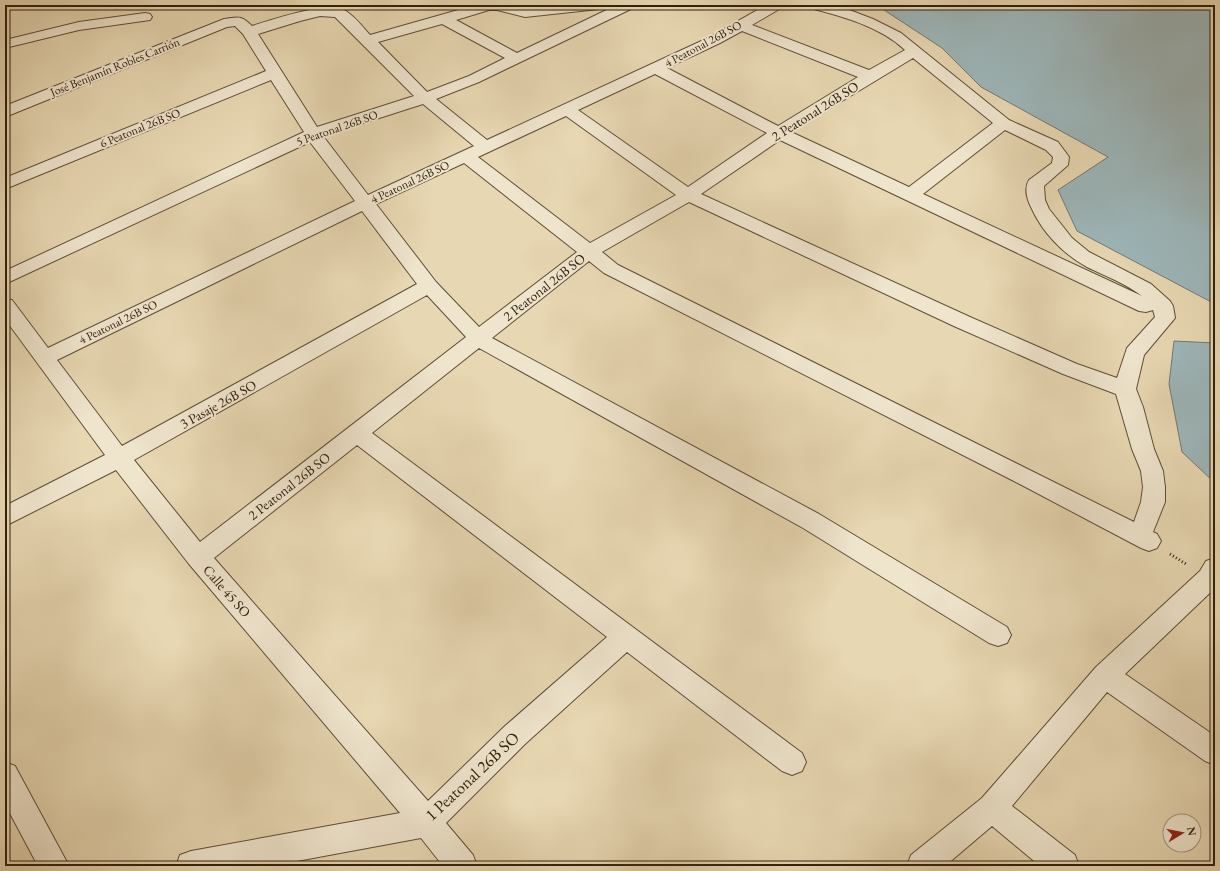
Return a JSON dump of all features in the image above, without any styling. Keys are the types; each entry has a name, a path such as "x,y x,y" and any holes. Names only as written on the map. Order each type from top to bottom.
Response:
{"street":[{"path":"369,40 488,6 499,6 512,11 526,13 599,5"},
{"name":"5 Peatonal 26B SO","path":"5,278 313,134 425,98 474,79 515,58 550,44 628,5"},
{"name":"4 Peatonal 26B SO","path":"44,358 366,202 715,40 776,5"},
{"path":"466,156 590,251 611,269 1013,470 1145,539 1153,502 1154,486 1152,471 1143,449 1132,407 1125,389 1134,353 1165,318 1163,314 1163,306 1150,292 1082,255 1060,237 1041,211 1034,192 1035,184 1060,164 1061,157 1059,153 1046,143 1003,123 914,51 908,44 860,19 815,5"},
{"path":"486,147 425,98 369,40 340,13 332,11 315,13 249,32 313,134 429,286 479,339 811,521 998,635"},
{"path":"5,44 80,26 145,17"},
{"path":"444,19 515,58"},
{"name":"José Benjamín Robles Carrión","path":"5,112 224,23 238,21 249,32"},
{"path":"740,25 870,76"},
{"name":"2 Peatonal 26B SO","path":"198,557 590,251 688,195 779,133 870,76 914,51"},
{"path":"655,68 779,133 1163,314"},
{"name":"6 Peatonal 26B SO","path":"5,184 275,73"},
{"path":"567,108 688,195 963,322 1070,369 1125,389"},
{"path":"910,195 1003,123"},
{"path":"1018,246 1060,237"},
{"name":"3 Pasaje 26B SO","path":"5,517 119,458 429,286"},
{"name":"Calle 45 SO","path":"5,305 119,458 198,557 427,822 462,866"},
{"path":"356,433 792,762"},
{"path":"922,866 992,808 1104,675 1213,576"},
{"name":"1 Peatonal 26B SO","path":"191,866 427,822 515,736 626,637"},
{"path":"1104,675 1215,752"},
{"path":"5,776 54,866"},
{"path":"992,808 1064,866"}],"path":[{"path":"1145,539 1213,576"}],"water":[{"path":"869,5 1215,5 1215,304 1077,231 1058,190 1108,157 981,87 942,48 881,8"},
{"path":"1174,341 1215,343 1215,483 1182,452 1169,384"}]}
